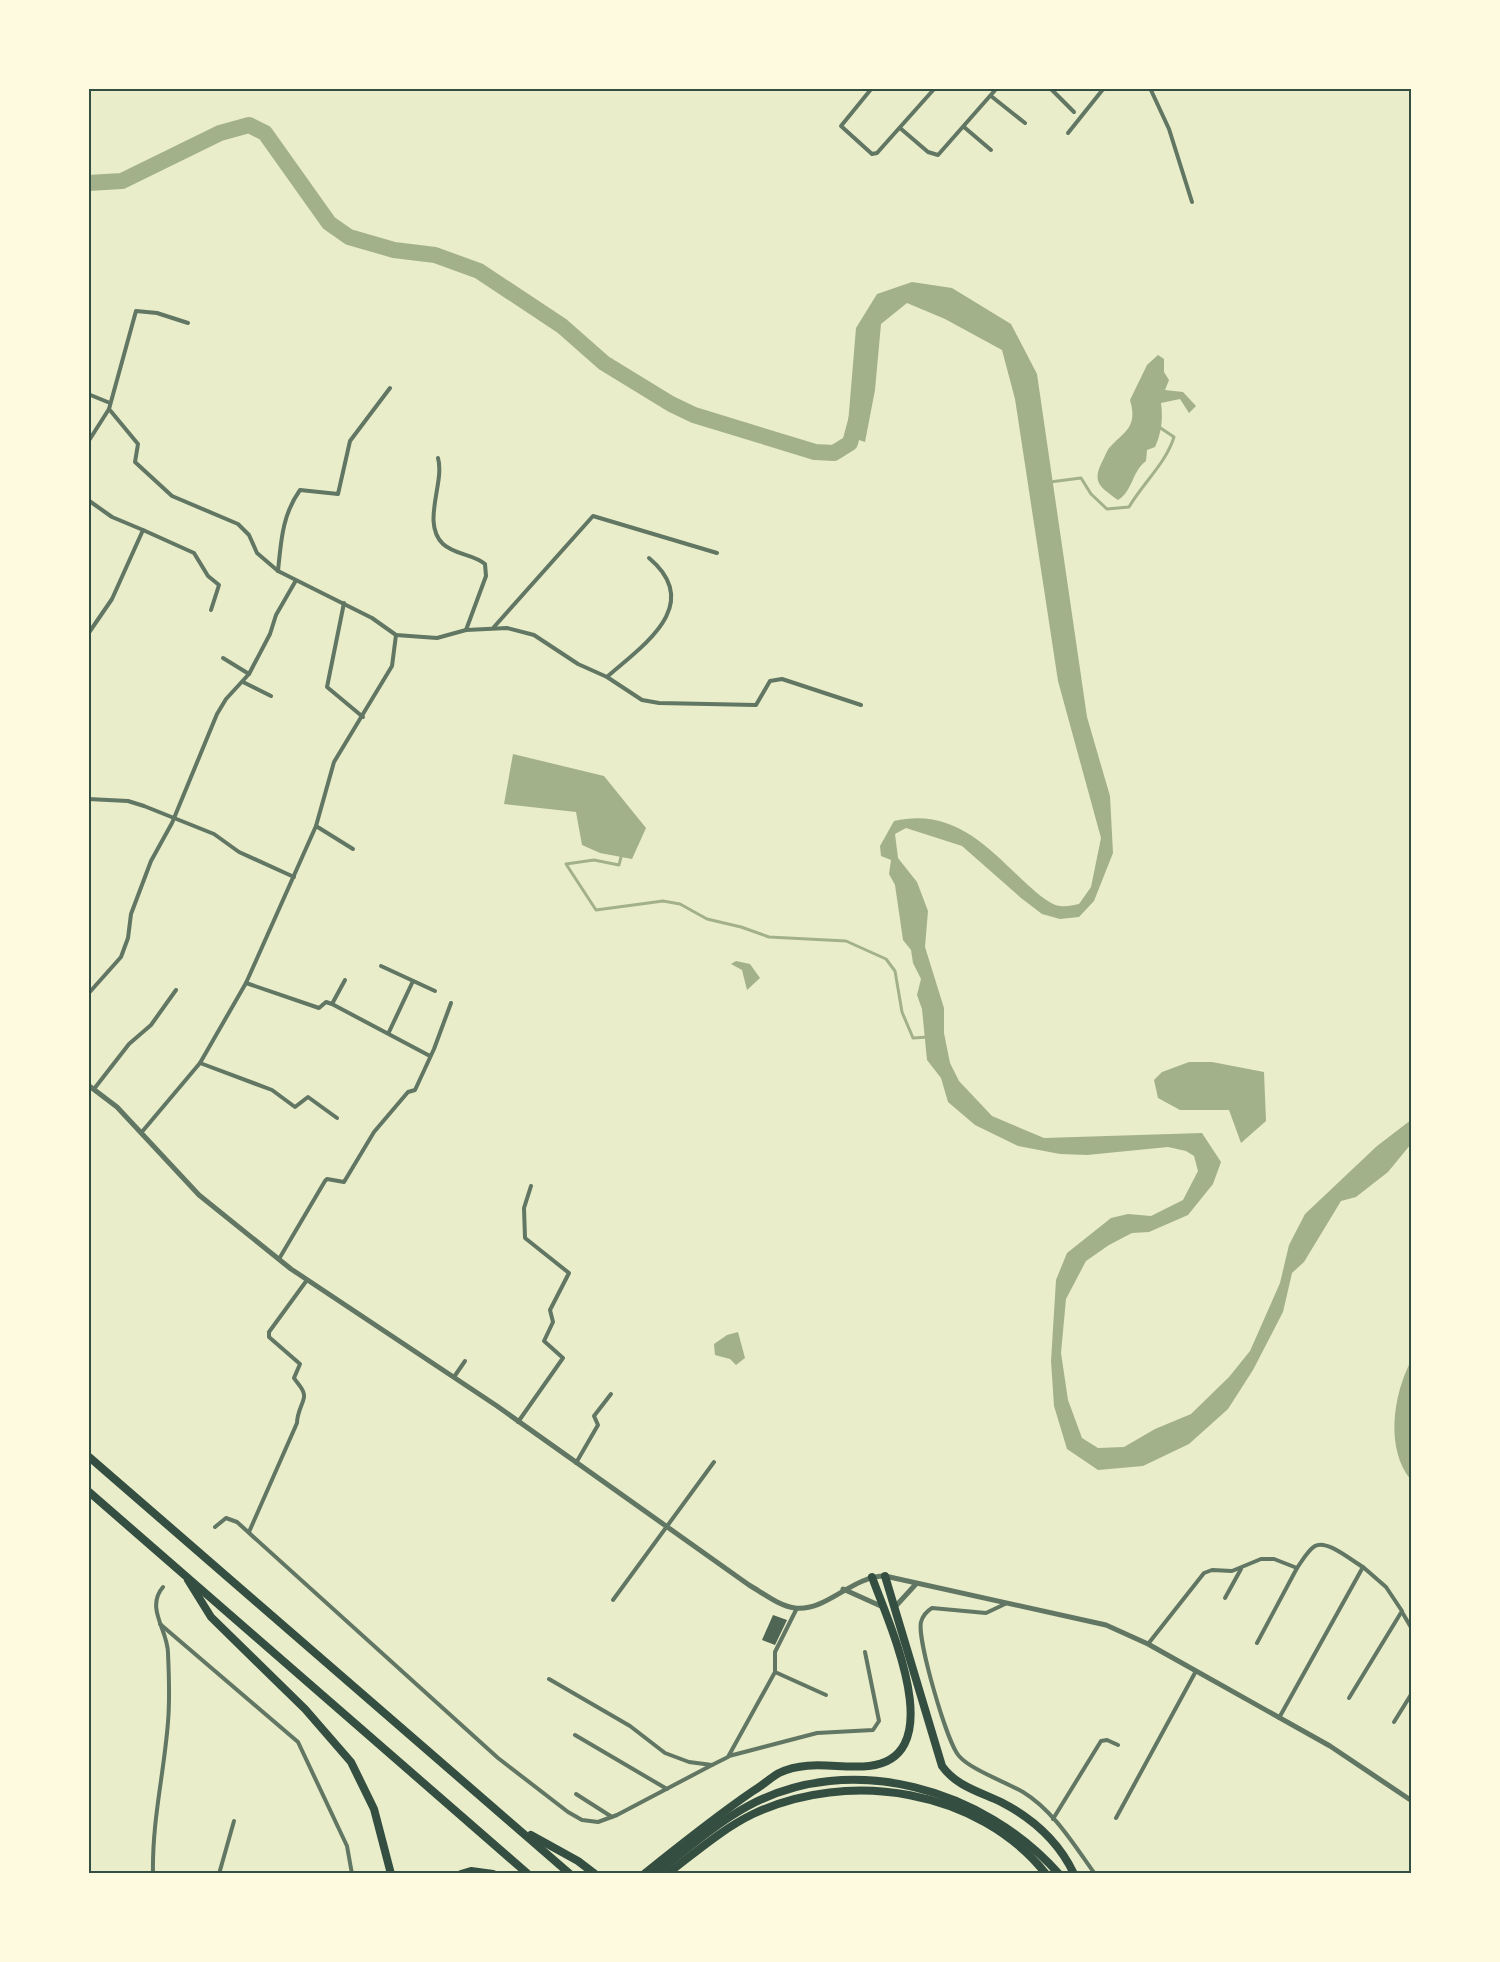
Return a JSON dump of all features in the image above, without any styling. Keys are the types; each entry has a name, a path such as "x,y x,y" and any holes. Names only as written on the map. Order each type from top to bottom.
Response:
{"highway":[{"path":"88,1456 570,1874"},
{"path":"88,1491 528,1874"},
{"path":"183,1573 211,1617 306,1709 351,1762 364,1786 379,1825 391,1874"},
{"path":"885,1576 942,1766 953,1779 1002,1803 1039,1827 1058,1847 1074,1874"},
{"path":"644,1873 722,1812 779,1773 810,1764 878,1765 896,1756 903,1748 912,1724 913,1713 905,1675 872,1577"},
{"path":"655,1874 748,1806 806,1785 858,1781 896,1784 926,1790 952,1798 985,1813 1028,1842 1059,1874"},
{"path":"667,1874 719,1834 753,1814 816,1794 848,1790 906,1794 963,1811 1016,1843 1046,1874"},
{"path":"517,1827 578,1861 595,1874"},
{"path":"461,1874 471,1871 493,1874"}],"street":[{"path":"872,88 843,122 843,130 872,154 877,153 935,88"},
{"path":"900,128 936,156 997,88"},
{"path":"1050,88 1074,112"},
{"path":"1068,133 1104,88"},
{"path":"1150,88 1169,129 1192,202"},
{"path":"991,96 1025,123"},
{"path":"964,127 991,150"},
{"path":"88,442 109,409 136,311 157,313 188,323"},
{"path":"278,571 285,519 294,498 300,490 338,494 351,441 390,388"},
{"path":"88,394 110,403"},
{"path":"109,409 138,445 135,462 157,485 194,507 236,522 249,535 257,553 278,571 295,582 372,618 396,635 437,638 466,630 494,627 534,635 578,664 607,677 642,700 658,703 756,705 770,681 782,679 861,705"},
{"path":"438,458 441,468 434,512 436,536 444,545 477,557 485,564 486,576 466,630"},
{"path":"88,500 112,517 195,554 204,571 219,585 211,610"},
{"path":"494,627 593,516 717,553"},
{"path":"88,634 112,599 143,530"},
{"path":"607,677 656,632 669,613 671,594 668,581 662,569 649,558"},
{"path":"88,994 121,957 128,938 131,914 151,861 174,818 217,714 226,699 249,674 270,634 276,615 295,582"},
{"path":"344,603 327,688 363,717"},
{"path":"141,1133 200,1064 246,983 316,826 334,762 392,666 396,635"},
{"path":"223,658 249,674"},
{"path":"243,682 271,696"},
{"path":"88,799 134,802 219,837 239,852 294,877"},
{"path":"316,826 353,849"},
{"path":"381,966 435,991"},
{"path":"332,1004 345,980"},
{"path":"389,1032 413,981"},
{"path":"246,983 319,1008 326,1002 332,1004 389,1032 430,1056"},
{"path":"176,990 151,1025 129,1044 91,1087 117,1107 199,1195 279,1259 667,1525 749,1585 782,1604 797,1608 819,1604 843,1589 872,1577 885,1576 1106,1625 1148,1644 1330,1746 1412,1801"},
{"path":"279,1259 325,1181 327,1179 340,1183 346,1179 377,1128 408,1092 414,1090 451,1003"},
{"path":"200,1064 272,1090 294,1107 308,1097 337,1118"},
{"path":"518,1422 563,1358 544,1341 553,1322 550,1310 569,1274 525,1238 524,1208 531,1186"},
{"path":"249,1532 297,1423 296,1414 304,1398 304,1393 294,1378 300,1364 269,1337 269,1332 307,1280"},
{"path":"453,1378 465,1361"},
{"path":"576,1463 598,1425 594,1416 611,1394"},
{"path":"613,1600 714,1462"},
{"path":"215,1527 229,1517 249,1532 515,1772 582,1820 598,1822 612,1817 728,1757 810,1734 873,1730 879,1720 865,1652"},
{"path":"1257,1643 1297,1568 1313,1547 1319,1544 1326,1545 1362,1567 1386,1587 1412,1629"},
{"path":"1148,1644 1204,1573 1241,1568 1261,1559 1274,1559 1297,1568"},
{"path":"1279,1718 1362,1567"},
{"path":"1225,1598 1241,1568"},
{"path":"894,1608 916,1584"},
{"path":"153,1874 152,1842 168,1722 168,1648 157,1618 158,1593 163,1587"},
{"path":"843,1589 883,1607"},
{"path":"1008,1602 986,1613 932,1608 926,1612 921,1623 925,1653 949,1742 960,1758 1024,1792 1067,1834 1095,1874"},
{"path":"728,1757 775,1672 775,1652 797,1608"},
{"path":"1349,1698 1402,1611"},
{"path":"160,1624 298,1742 347,1846 352,1874"},
{"path":"1116,1818 1196,1671"},
{"path":"775,1672 826,1695"},
{"path":"549,1679 627,1724 665,1754 689,1762 712,1765"},
{"path":"1394,1722 1412,1693"},
{"path":"575,1735 667,1789"},
{"path":"1053,1819 1101,1741 1107,1740 1118,1745"},
{"path":"576,1794 612,1817"},
{"path":"219,1874 234,1821"}],"shaded area":[{"path":"912,282 952,288 1011,324 1037,374 1087,717 1110,796 1113,853 1094,901 1079,917 1060,919 1042,914 962,846 906,828 895,834 898,858 917,882 928,911 925,947 944,1008 944,1033 950,1063 959,1081 992,1116 1044,1138 1202,1133 1221,1162 1213,1184 1188,1215 1149,1232 1132,1233 1109,1245 1086,1261 1066,1299 1061,1353 1068,1400 1082,1438 1098,1448 1124,1447 1155,1429 1191,1414 1229,1377 1250,1351 1280,1283 1289,1245 1305,1214 1377,1146 1411,1120 1411,1144 1388,1172 1356,1197 1341,1201 1304,1262 1292,1273 1283,1312 1253,1370 1228,1409 1189,1444 1143,1466 1098,1470 1067,1449 1054,1406 1051,1361 1056,1280 1067,1253 1111,1218 1128,1214 1151,1216 1183,1200 1198,1171 1194,1156 1186,1151 1168,1147 1087,1155 1060,1154 1018,1146 975,1125 948,1102 941,1078 927,1060 922,1009 917,995 921,979 913,963 911,950 903,940 895,885 889,874 891,860 881,856 880,846 894,821 916,818 935,820 969,834 985,845 1044,898 1056,905 1067,906 1079,904 1091,887 1101,838 1058,681 1015,399 1002,350 945,319 907,303 881,324 875,390 865,442 847,436 856,328 877,294"},
{"path":"1158,355 1164,359 1164,372 1169,380 1165,390 1183,392 1196,406 1189,413 1180,399 1161,403 1161,425 1155,447 1147,450 1146,461 1141,465 1127,492 1118,500 1099,483 1099,468 1108,450 1129,428 1132,416 1130,400 1147,365"},
{"path":"513,754 604,776 646,828 632,859 600,853 582,845 576,812 504,804"},
{"path":"736,961 750,964 760,978 747,990 742,970 731,964"},
{"path":"1189,1062 1212,1062 1264,1072 1266,1121 1241,1143 1229,1110 1180,1110 1158,1098 1154,1080 1162,1072"},
{"path":"738,1332 745,1358 736,1365 730,1359 715,1355 714,1344 727,1335"},
{"path":"1411,1361 1411,1480 1398,1453 1394,1422 1400,1390"}],"building":[{"path":"773,1615 787,1620 775,1645 762,1640"}],"waterway":[{"path":"88,183 122,181 220,133 249,125 265,133 329,223 349,237 394,250 435,255 479,271 562,326 604,363 671,404 694,415 815,452 834,453 850,443 857,417"},
{"path":"1050,482 1081,478 1091,494 1107,509 1129,507 1166,456 1174,437 1159,427"},
{"path":"622,853 619,865 594,860 566,864 596,910 663,901 680,904 707,919 769,937 846,941 886,959 895,971 902,1012 913,1038 928,1037"}]}
